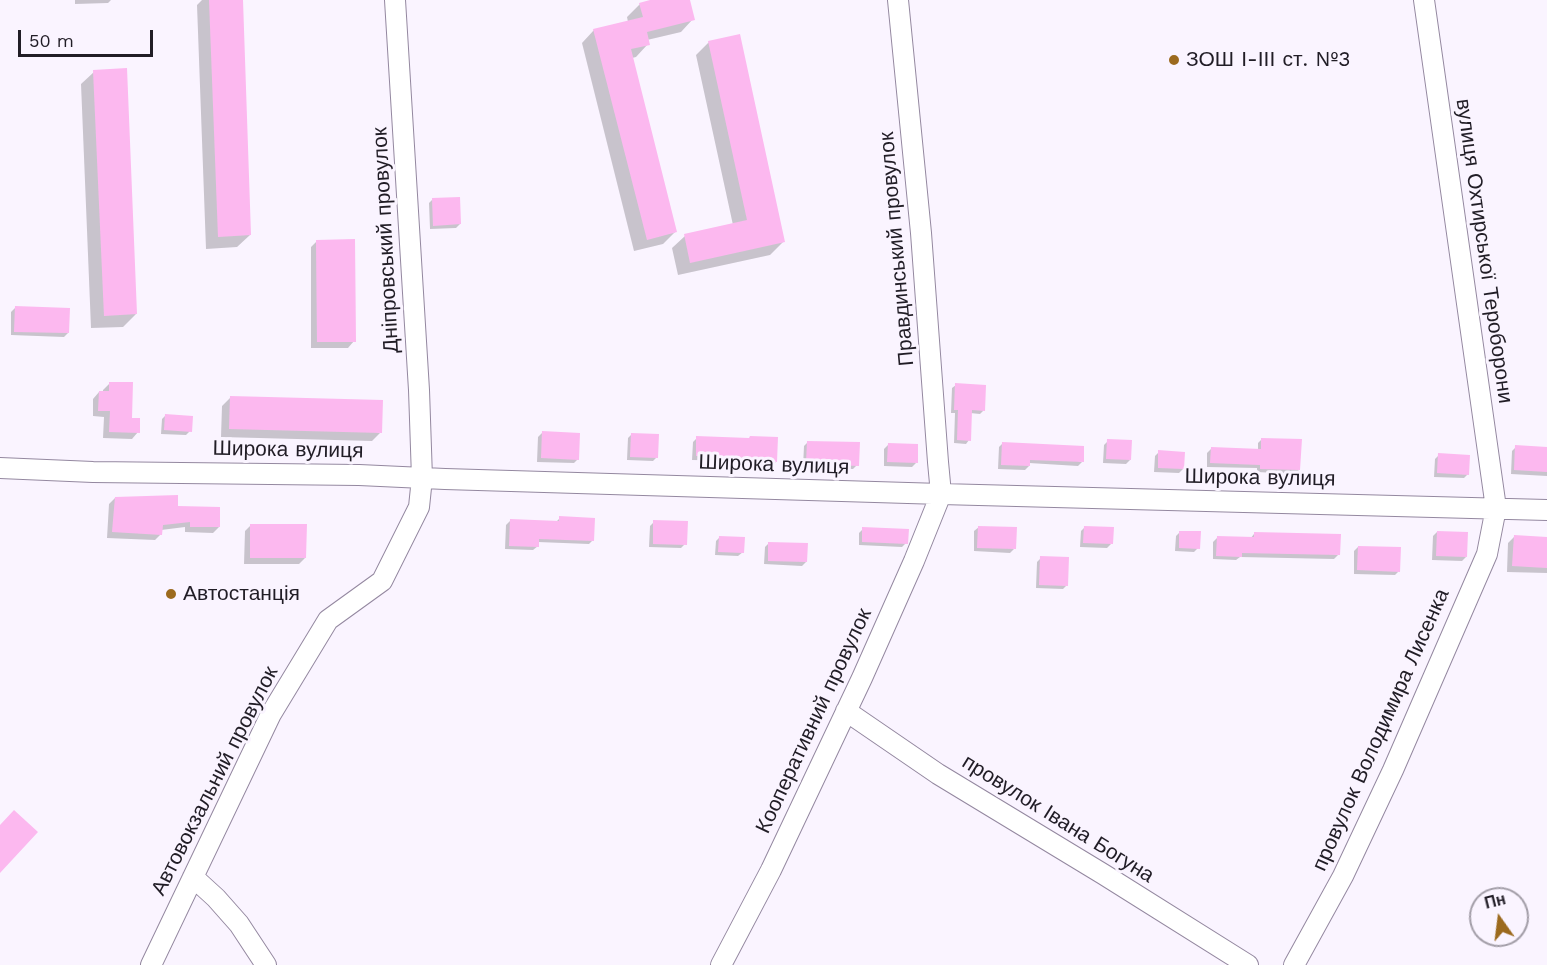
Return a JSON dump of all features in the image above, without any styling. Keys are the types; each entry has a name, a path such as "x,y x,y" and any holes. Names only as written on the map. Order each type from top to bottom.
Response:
{"street":[{"name":"Дніпровський провулок","path":"395,0 422,478"},
{"name":"Правдинський провулок","path":"898,0 921,233 942,494"},
{"name":"вулиця Охтирської Тероборони","path":"1424,0 1496,508"},
{"name":"Широка вулиця","path":"0,468 93,472 360,475 942,494 1547,510"},
{"name":"Автовокзальний провулок","path":"151,965 271,714 328,620 382,581 419,507 422,478"},
{"name":"Кооперативний провулок","path":"721,965 771,870 846,711 942,494"},
{"name":"провулок Володимира Лисенка","path":"1294,965 1343,876 1393,770 1487,555 1496,508"},
{"name":"провулок Івана Богуна","path":"846,711 938,774 1248,965"},
{"path":"193,877 239,924 266,965"}],"building":[{"path":"209,0 243,0 251,235 218,237"},
{"path":"650,0 690,0 695,20 647,32 650,45 631,49 677,232 647,240 593,29 643,17 639,3"},
{"path":"740,34 785,242 690,263 684,234 747,220 708,41"},
{"path":"127,68 137,314 104,316 93,70"},
{"path":"460,197 461,224 433,226 432,198"},
{"path":"355,239 356,342 317,342 316,240"},
{"path":"15,306 70,308 69,333 14,332"},
{"path":"109,382 133,382 132,418 140,418 140,433 109,432 110,411 98,411 99,391 109,391"},
{"path":"955,383 986,385 985,411 972,410 971,441 957,440 958,410 954,410"},
{"path":"230,396 383,400 382,433 229,429"},
{"path":"165,414 193,416 192,432 164,430"},
{"path":"542,431 580,433 579,460 541,458"},
{"path":"631,433 659,434 658,458 630,457"},
{"path":"696,436 778,437 777,462 749,461 749,458 696,456"},
{"path":"1261,438 1302,439 1300,470 1260,469 1260,465 1210,463 1211,447 1261,449"},
{"path":"1107,439 1132,440 1131,460 1106,459"},
{"path":"807,441 860,442 859,466 806,464"},
{"path":"1002,442 1084,446 1084,462 1030,460 1030,466 1001,465"},
{"path":"888,443 918,444 918,463 887,462"},
{"path":"1515,445 1547,447 1547,472 1514,470"},
{"path":"1158,450 1185,452 1184,469 1158,468"},
{"path":"1438,453 1470,455 1469,475 1437,473"},
{"path":"178,495 178,506 220,507 220,527 190,527 190,522 163,525 162,535 112,532 115,497"},
{"path":"559,516 595,518 594,541 539,539 539,547 509,546 510,519 559,521"},
{"path":"653,520 688,521 687,545 653,544"},
{"path":"250,524 307,524 306,558 250,558"},
{"path":"978,526 1017,527 1016,549 977,548"},
{"path":"1084,526 1114,527 1113,544 1083,543"},
{"path":"862,527 909,529 908,544 862,542"},
{"path":"1179,531 1201,531 1200,549 1179,548"},
{"path":"1437,531 1468,532 1467,557 1436,556"},
{"path":"1254,532 1341,534 1340,555 1242,553 1242,557 1216,556 1217,536 1254,537"},
{"path":"1514,535 1547,537 1547,568 1512,566"},
{"path":"719,536 745,537 744,553 718,552"},
{"path":"768,542 808,543 807,562 768,561"},
{"path":"1358,546 1401,547 1400,572 1357,570"},
{"path":"1040,556 1069,557 1068,586 1039,585"},
{"path":"14,810 38,832 0,873 0,825"}],"place":[{"name":"ЗОШ І-ІІІ ст. №3","path":"1174,60"},
{"name":"Автостанція","path":"171,594"}]}
